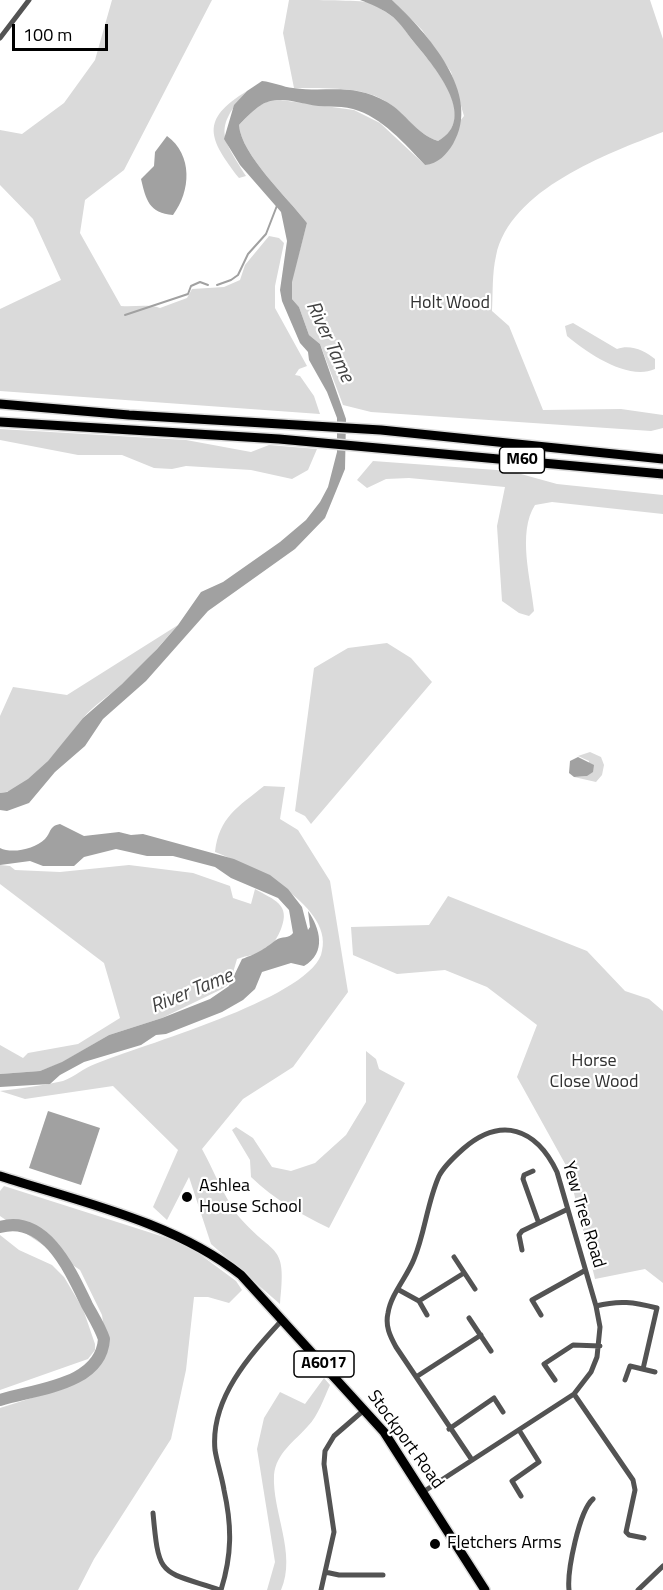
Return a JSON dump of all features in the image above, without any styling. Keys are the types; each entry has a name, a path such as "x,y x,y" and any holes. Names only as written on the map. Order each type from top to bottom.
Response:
{"highway":[{"name":"M60","path":"0,404 129,415 381,430 663,459"},
{"name":"M60","path":"0,422 279,439 663,474"},
{"name":"Stockport Road","path":"0,1176 185,1239 214,1254 241,1275 384,1432 484,1590"}],"street":[{"path":"0,38 29,0"},
{"name":"Yew Tree Road","path":"423,1492 574,1394 591,1372 600,1346 596,1306 557,1172 548,1153 529,1136 502,1128 478,1137 454,1157 440,1174 414,1259 387,1314 388,1331 449,1429 472,1460"},
{"path":"533,1172 524,1175 523,1179 538,1221"},
{"path":"522,1250 519,1235 522,1231 566,1209"},
{"path":"454,1257 475,1289"},
{"path":"542,1315 532,1300 584,1271"},
{"path":"419,1301 464,1273"},
{"path":"399,1290 419,1301 427,1316"},
{"path":"596,1306 612,1301 631,1301 660,1309 643,1369"},
{"path":"469,1318 491,1351"},
{"path":"153,1513 157,1557 167,1572 220,1590 231,1553 231,1531 215,1450 218,1418 230,1388 243,1365 283,1319"},
{"path":"416,1377 480,1335"},
{"path":"555,1380 544,1364 573,1345 600,1346"},
{"path":"626,1380 630,1366 655,1372"},
{"path":"574,1394 633,1480 634,1490 626,1532 629,1535 644,1538"},
{"path":"449,1429 494,1398 503,1412"},
{"path":"321,1590 334,1532 324,1464 325,1451 334,1436 365,1409"},
{"path":"519,1430 539,1462 512,1480 521,1496"},
{"path":"569,1590 574,1551 586,1505 593,1499"},
{"path":"638,1590 663,1566"},
{"path":"325,1572 339,1575 383,1575"}],"green space":[{"path":"112,0 212,0 124,170 85,200 80,233 121,306 160,308 187,298 192,289 224,287 240,280 245,265 269,236 279,238 284,243 275,286 275,308 307,366 299,369 295,375 300,376 314,396 320,414 0,391 0,309 61,280 33,219 0,185 0,130 22,134 64,103 95,60"},
{"path":"289,0 368,2 396,19 449,90 455,118 450,131 438,141 431,138 390,104 368,94 344,89 294,88 283,33"},
{"name":"Holt Wood","path":"392,0 650,0 663,39 663,132 589,163 540,193 520,211 505,232 496,256 492,311 509,326 543,410 621,409 663,415 663,428 651,431 371,412 343,405 320,344 309,335 299,307 292,299 291,283 307,223 257,163 248,150 239,125 256,107 273,99 354,110 380,123 425,165 464,116 451,72 422,30"},
{"path":"247,91 236,104 225,125 227,143 246,176 239,178 221,152 214,131 215,121 221,111"},
{"path":"573,323 617,349 633,348 647,353 655,359 655,369 644,372 633,371 597,357 567,336 565,326"},
{"path":"0,429 186,440 251,452 269,445 317,449 308,470 292,479 251,470 186,466 172,469 154,468 122,455 78,455 0,440"},
{"path":"373,461 510,471 557,484 663,495 663,514 552,502 535,505 530,516 526,543 534,611 529,616 519,613 502,601 497,526 505,487 409,478 386,479 367,488 357,480"},
{"path":"178,625 136,671 87,713 36,774 12,790 0,793 0,716 13,687 67,695"},
{"path":"387,643 411,658 432,682 311,824 305,816 295,811 314,668 348,648"},
{"path":"590,752 601,757 604,765 602,775 596,782 574,777 587,776 589,761 578,756"},
{"path":"264,786 285,787 280,819 298,830 330,881 348,992 293,1067 243,1099 202,1149 240,1218 276,1252 282,1270 280,1304 211,1244 189,1177 167,1220 153,1207 178,1150 113,1086 25,1099 0,1091 63,1081 95,1064 254,1004 285,988 308,972 321,955 323,937 316,920 287,890 248,867 215,852 225,821"},
{"path":"0,865 10,866 15,870 60,872 129,865 193,873 230,886 233,898 251,904 255,889 279,904 284,914 284,921 277,937 268,949 237,959 230,983 222,989 162,1018 109,1035 61,1063 40,1071 0,1074 0,1045 23,1058 28,1053 78,1044 120,1018 104,963 0,884"},
{"name":"Horse Close Wood","path":"448,896 587,951 625,991 649,999 663,1011 663,1283 645,1269 595,1279 568,1169 517,1077 537,1025 487,987 445,970 397,974 353,955 351,927 429,925"},
{"path":"366,1051 376,1059 379,1069 405,1083 329,1228 288,1206 251,1177 250,1160 232,1130 236,1127 253,1138 272,1167 291,1171 315,1163 346,1135 366,1102"},
{"path":"4,1186 186,1244 236,1281 242,1290 229,1303 208,1297 194,1297 186,1370 171,1439 94,1559 78,1590 0,1590 0,1408 57,1390 92,1373 107,1350 102,1315 80,1270 0,1216 0,1191"},
{"path":"0,1235 19,1250 52,1265 64,1277 83,1309 95,1350 88,1359 0,1390"},
{"path":"324,1378 330,1385 318,1412 312,1422 282,1454 276,1467 274,1489 285,1548 285,1576 281,1590 267,1590 275,1562 257,1449 264,1418 280,1392 305,1404"}],"shaded area":[{"path":"360,0 392,0 421,29 447,66 456,85 461,105 460,125 453,144 445,155 434,163 425,165 401,140 374,118 347,108 285,100 269,101 255,109 239,125 248,150 257,163 307,223 292,282 292,299 299,307 309,335 320,344 346,419 345,469 325,518 295,549 208,611 146,681 103,719 85,746 55,772 29,803 7,811 0,810 0,793 7,792 28,779 48,761 83,718 157,649 178,625 201,592 223,582 280,542 306,520 328,487 337,452 337,418 327,392 309,360 308,352 300,343 282,301 280,290 287,241 281,212 240,165 224,139 234,105 247,91 262,81 293,88 362,92 387,102 430,138 438,141 450,131 454,119 454,105 431,63 396,20 381,9"},
{"path":"167,136 181,153 186,174 183,195 173,215 165,214 150,204 141,179 154,166 155,152"},
{"path":"578,757 594,765 593,772 587,776 574,777 569,773 570,761"},
{"path":"60,824 84,836 119,832 131,835 143,834 234,859 270,875 288,889 302,907 308,930 310,927 308,911 318,932 319,947 316,954 304,966 291,963 262,972 255,989 243,1000 222,1012 166,1034 156,1035 141,1045 84,1062 60,1075 50,1084 0,1087 0,1074 40,1071 62,1062 109,1035 210,999 229,986 242,959 293,933 289,910 278,898 231,878 215,867 173,856 147,856 116,849 84,857 74,866 43,866 30,861 0,865 0,848 11,851 30,848 41,843 54,826"},
{"path":"48,1111 100,1128 81,1185 29,1168"}],"waterway":[{"path":"217,285 238,275 248,254 266,234 278,203"},
{"path":"125,315 188,294 191,286 200,282 208,285"},
{"name":"River Tame","path":"0,1227 16,1225 31,1229 44,1237 65,1262 104,1339 100,1355 91,1367 79,1376 64,1383 0,1400"}],"place":[{"name":"Ashlea House School","path":"187,1197"},
{"name":"Fletchers Arms","path":"435,1544"}]}
